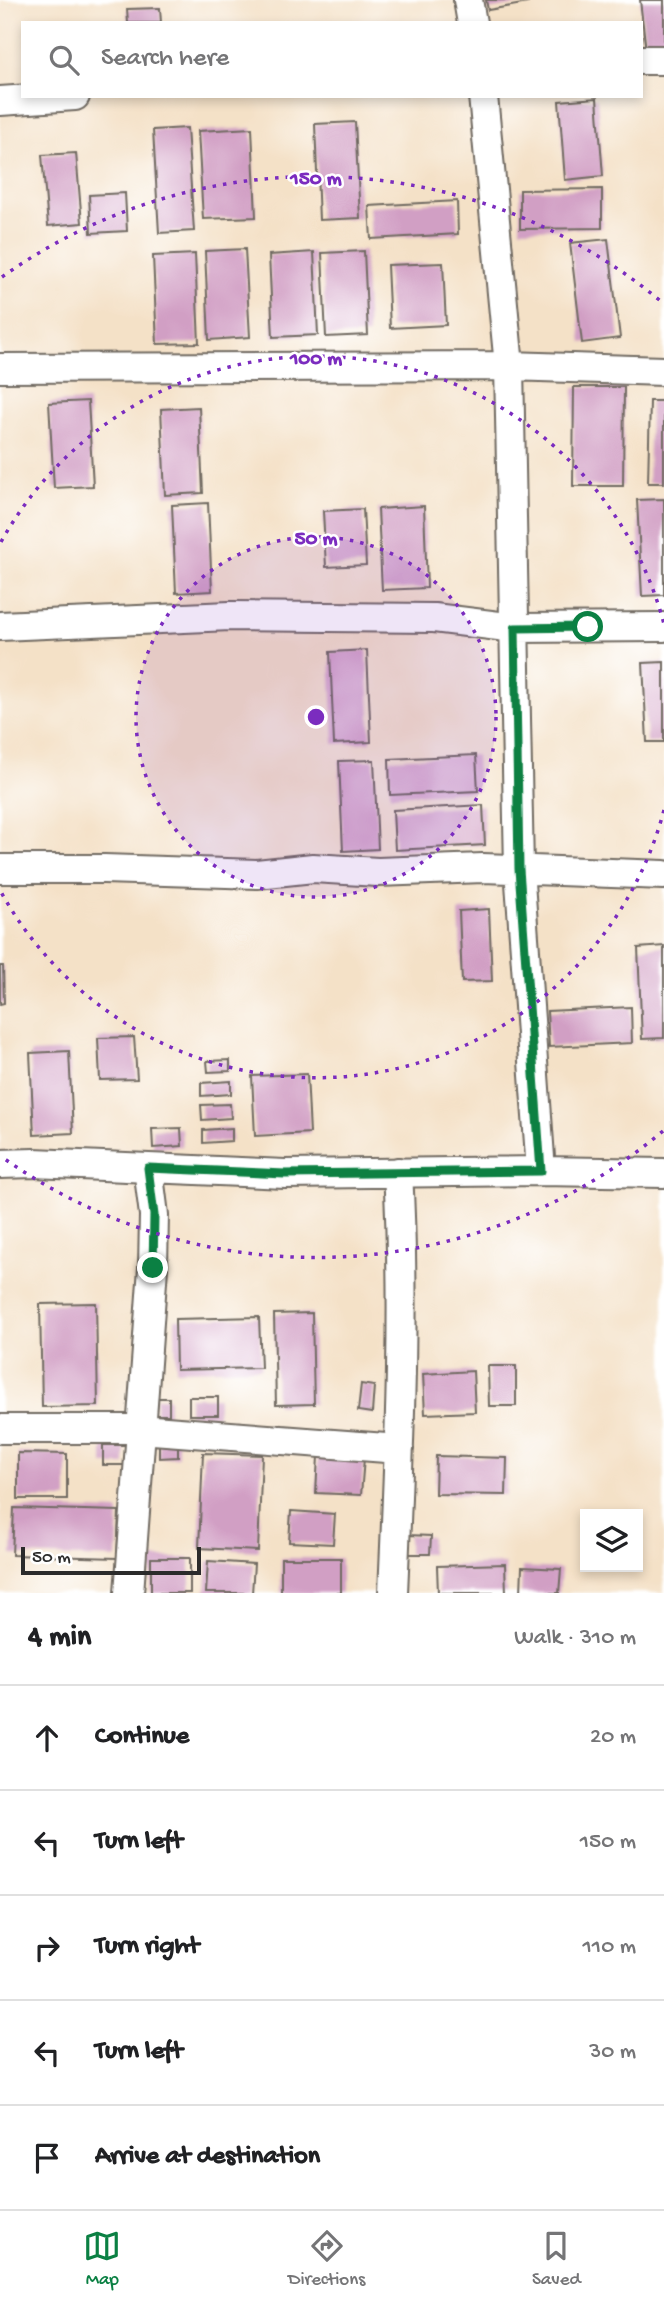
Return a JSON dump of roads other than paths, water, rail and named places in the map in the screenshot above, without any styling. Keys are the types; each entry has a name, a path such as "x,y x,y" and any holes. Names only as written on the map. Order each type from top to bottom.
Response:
{"street":[{"path":"468,0 472,21"},
{"path":"643,60 664,60"},
{"path":"0,101 45,98"},
{"path":"483,98 509,366 519,869 541,1171"},
{"path":"0,369 509,366 664,371"},
{"path":"0,626 230,616 434,618 515,628 664,627"},
{"path":"0,869 257,874 313,868 378,872 483,868 664,875"},
{"path":"0,1164 34,1163 285,1174 541,1171 664,1173"},
{"path":"129,1593 153,1268 154,1215 148,1168"},
{"path":"393,1593 399,1449 402,1237 398,1172"},
{"path":"0,1429 140,1429 399,1449"}]}
